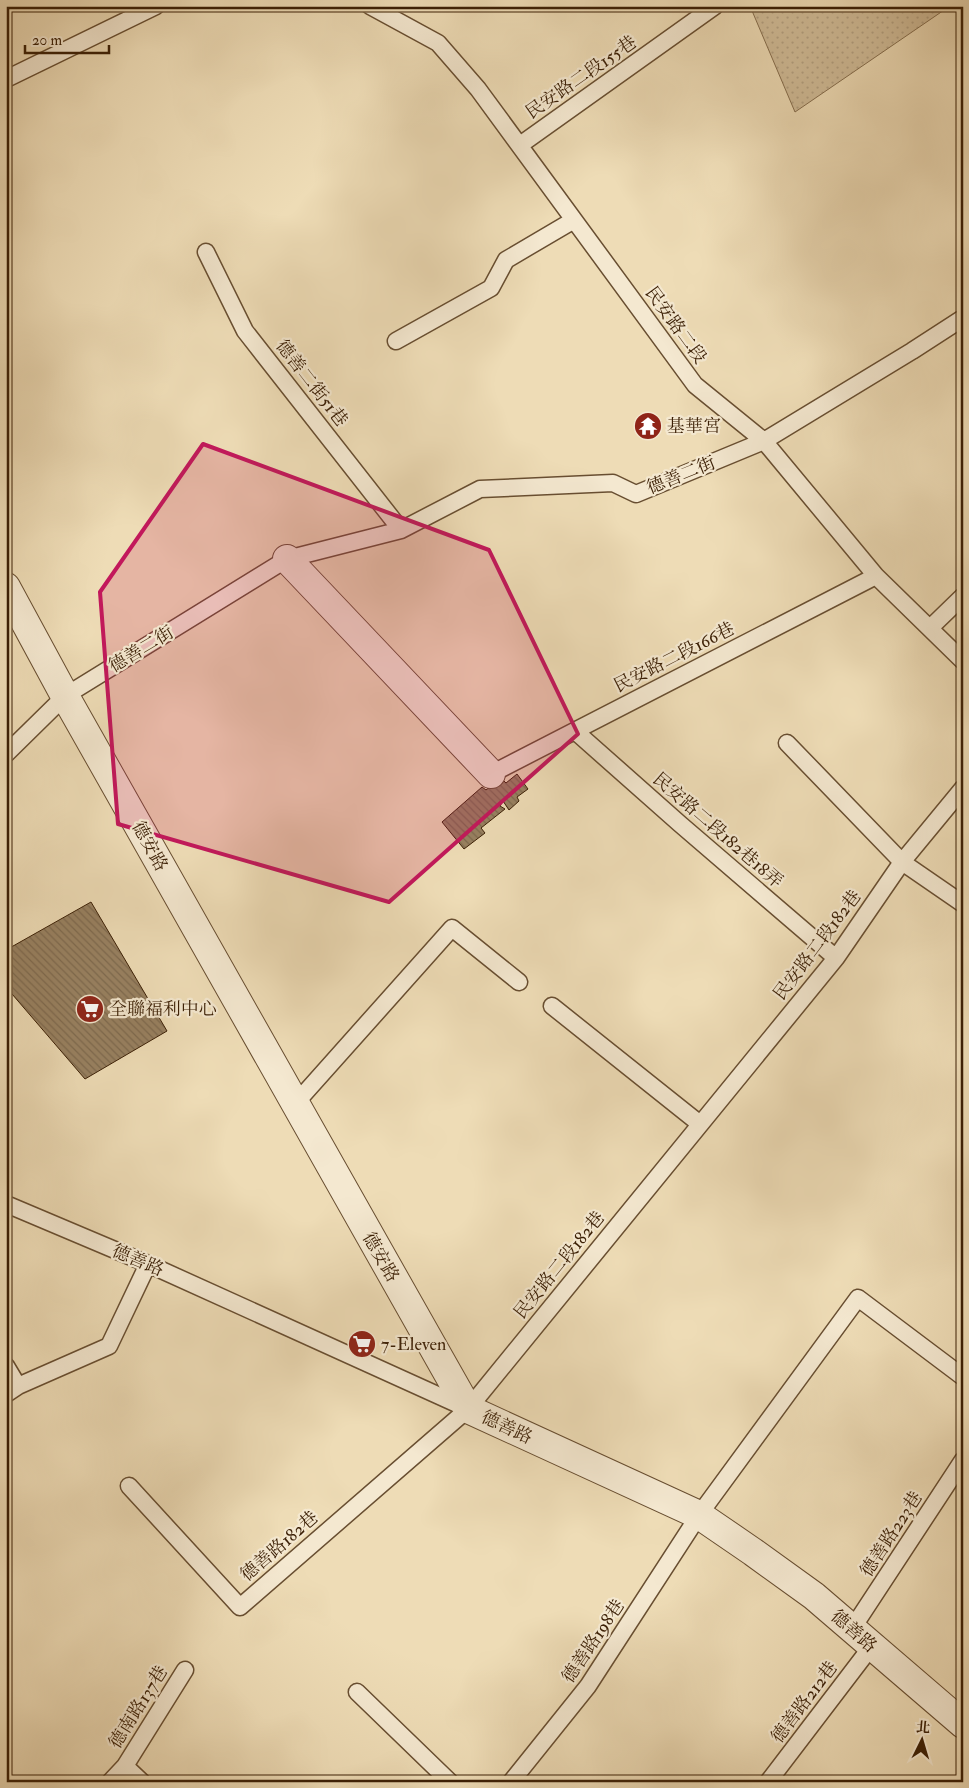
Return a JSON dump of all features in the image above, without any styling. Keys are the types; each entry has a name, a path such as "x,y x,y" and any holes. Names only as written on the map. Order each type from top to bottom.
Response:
{"street":[{"path":"287,559 491,774"},
{"name":"德安路","path":"6,587 65,696 468,1408"},
{"name":"德善路","path":"468,1408 699,1515 814,1596 963,1724"}],"lane":[{"path":"6,79 156,6"},
{"name":"民安路二段","path":"370,6 438,43 478,89 695,385 764,441 876,576 963,661"},
{"name":"民安路二段155巷","path":"520,145 715,6"},
{"path":"396,340 491,288 506,260 574,220"},
{"name":"德善二街51巷","path":"206,252 245,331 401,530"},
{"name":"德善二街","path":"6,754 65,696 287,559 401,530 480,489 613,483 636,494 764,441 963,318"},
{"name":"民安路二段166巷","path":"491,774 876,576"},
{"path":"930,628 963,596"},
{"name":"民安路二段182巷18弄","path":"575,731 836,958"},
{"path":"786,743 902,862 963,904"},
{"name":"民安路二段182巷","path":"468,1408 836,958 902,862 963,788"},
{"path":"295,1104 452,928 519,982"},
{"path":"552,1006 700,1124"},
{"name":"德善路","path":"6,1204 148,1264 468,1408"},
{"path":"6,1366 12,1390 109,1346 148,1264"},
{"name":"德善路198巷","path":"511,1782 588,1686 699,1515 858,1298 963,1377"},
{"name":"德善路182巷","path":"129,1486 240,1607 468,1408"},
{"name":"德善路223巷","path":"862,1638 963,1460"},
{"name":"德善路212巷","path":"768,1782 862,1638"},
{"name":"德南路137巷","path":"110,1782 125,1766 185,1670"},
{"path":"357,1692 450,1782"},
{"name":"德南路137巷","path":"125,1766 142,1782"}],"highlighted area":[{"path":"203,444 489,550 578,734 389,902 118,824 100,592"}],"shaded area":[{"path":"750,6 950,6 795,112"}],"building":[{"path":"517,774 528,789 517,797 519,801 509,810 503,801 500,806 505,809 481,828 485,833 464,849 442,822 482,787 486,790 501,778 506,783"},
{"name":"全聯福利中心","path":"91,902 167,1031 85,1079 6,987 6,950"}],"place":[{"name":"基華宮","path":"648,426"},
{"name":"全聯福利中心","path":"90,1009"},
{"name":"7-Eleven","path":"362,1344"}]}
